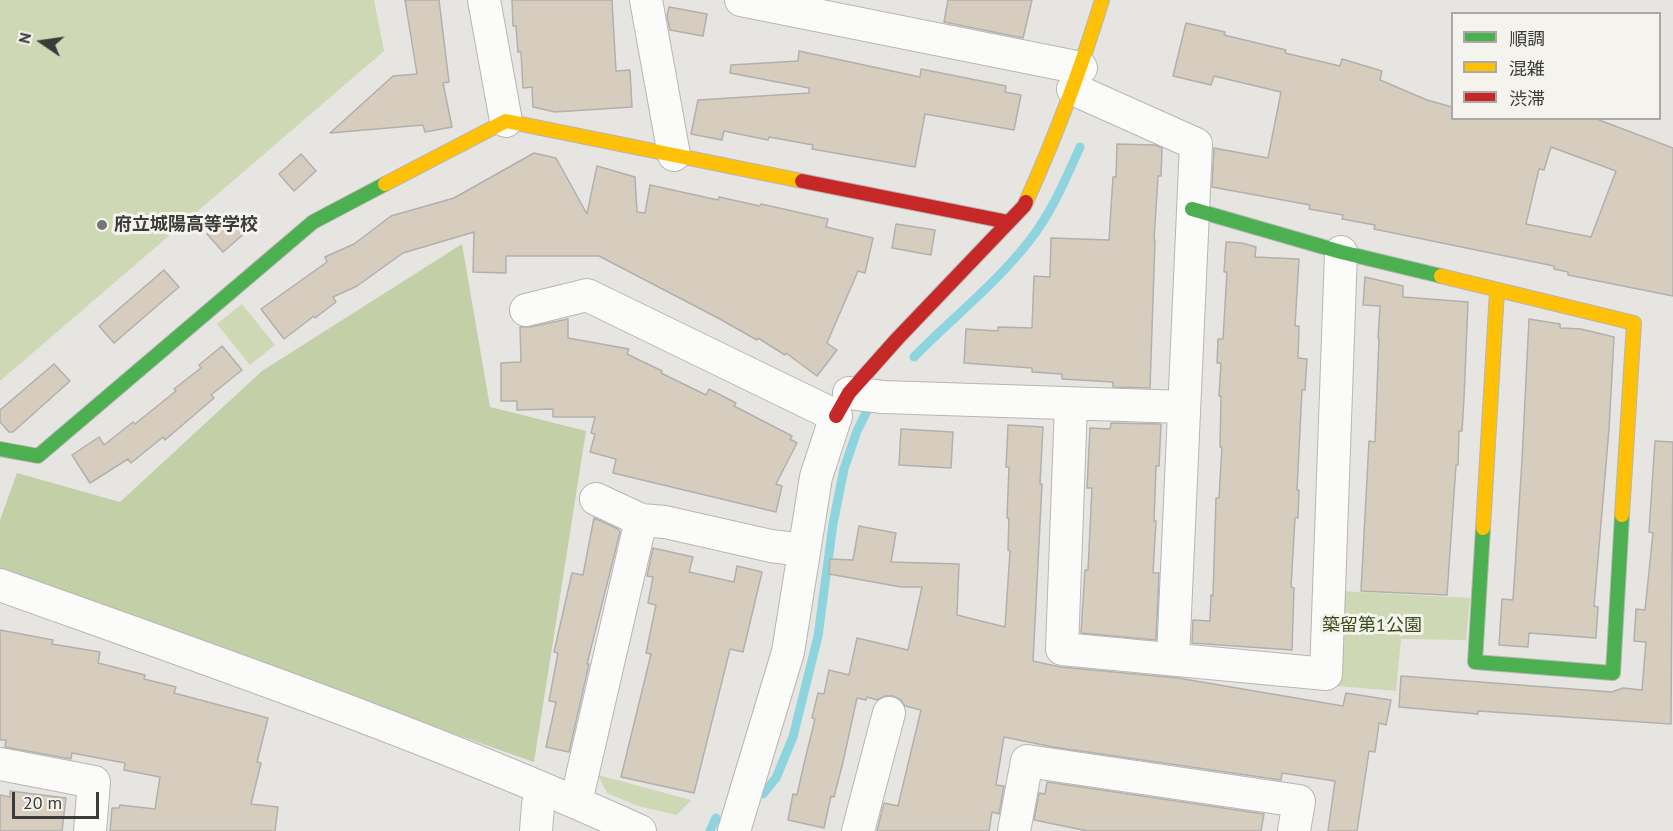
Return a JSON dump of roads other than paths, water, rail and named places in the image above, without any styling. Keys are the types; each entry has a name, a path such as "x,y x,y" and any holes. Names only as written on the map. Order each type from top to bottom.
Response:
{"street":[{"path":"484,0 506,121"},
{"path":"646,0 674,155"},
{"path":"734,831 788,652 816,477 842,404 897,339 1024,206 1077,79 1102,0"},
{"path":"751,1 1077,79 1196,144 1173,658"},
{"path":"0,449 38,456 313,222 506,121 1008,222"},
{"path":"1192,209 1341,252 1634,323 1613,673 1475,662 1497,291"},
{"path":"1071,404 1062,649 1326,674 1341,252"},
{"path":"526,310 587,295 842,404 883,396 1184,407"},
{"path":"596,499 641,520 665,522 771,546 804,550"},
{"path":"576,802 641,520"},
{"path":"0,585 366,717 512,774 640,831"},
{"path":"858,831 889,713"},
{"path":"1014,831 1027,761 1299,801 1294,831"},
{"path":"0,764 94,782 90,831"}],"waterway":[{"path":"914,357 989,286 1030,240 1052,206 1080,147"},
{"path":"763,794 776,778 793,737 818,636 833,524 844,469 857,431 867,411"},
{"path":"710,831 716,818"}],"place":[{"name":"府立城陽高等学校","path":"102,225"}],"park label":[{"name":"築留第1公園","path":"1372,626"}]}
